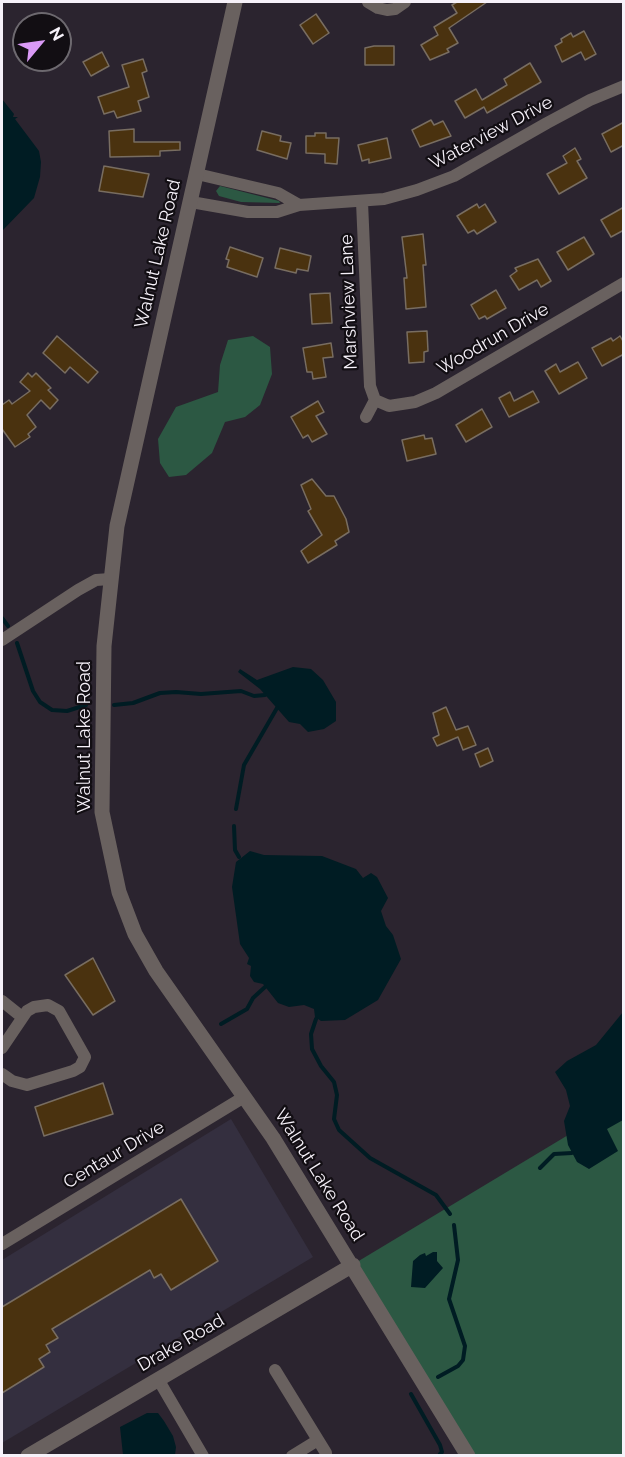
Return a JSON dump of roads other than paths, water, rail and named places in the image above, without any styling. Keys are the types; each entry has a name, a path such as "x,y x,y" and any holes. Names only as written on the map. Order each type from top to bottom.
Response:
{"street":[{"name":"Walnut Lake Road","path":"235,2 191,202 136,433 117,526 104,646 102,812 110,856 135,933 156,971 273,1137 468,1455"},
{"path":"368,2 378,9 387,10 395,9 405,2"},
{"name":"Waterview Drive","path":"191,202 258,212 277,212 299,205 362,202 417,190 454,176 547,123 624,86"},
{"name":"Waterview Drive","path":"197,174 278,193 299,205"},
{"name":"Marshview Lane","path":"362,202 370,386 375,400"},
{"name":"Woodrun Drive","path":"375,400 389,406 415,402 436,393 624,283"},
{"path":"366,417 375,400"},
{"path":"2,640 78,590 96,580 110,579"},
{"path":"2,1001 22,1017"},
{"path":"2,1048 22,1017 34,1007 54,1007 59,1011 84,1052 84,1062 73,1071 27,1085 12,1081 2,1074"},
{"name":"Centaur Drive","path":"2,1244 244,1097"},
{"name":"Drake Road","path":"28,1455 353,1265"},
{"path":"275,1370 326,1454"},
{"path":"158,1379 203,1455"},
{"path":"292,1455 318,1440"}],"water":[{"path":"2,99 14,114 13,117 18,117 15,119 39,151 41,162 40,177 34,198 2,231"},
{"path":"293,667 311,669 323,680 336,702 336,721 324,729 308,732 300,724 289,722 260,689 238,672 240,669 257,680"},
{"path":"250,851 264,855 322,856 356,869 363,878 371,873 377,877 388,898 381,911 386,926 393,935 401,959 378,1000 345,1020 321,1021 315,1017 314,1009 304,1005 289,1007 278,1003 263,984 254,982 250,976 251,966 247,964 249,958 240,944 232,887 236,862"},
{"path":"623,1012 623,1120 607,1129 618,1151 589,1169 577,1162 568,1145 564,1121 570,1106 566,1090 555,1072 567,1061 596,1045"},
{"path":"437,1252 437,1261 443,1268 425,1288 411,1287 413,1261 420,1255 425,1253 426,1256"},
{"path":"147,1413 158,1413 164,1421 173,1436 176,1447 175,1455 123,1455 120,1427"}],"waterway":[{"path":"2,618 8,626"},
{"path":"17,643 33,691 40,702 52,710 67,711 86,705"},
{"path":"114,705 133,703 160,693 201,694 241,691 254,696 265,695"},
{"path":"236,809 244,765 277,708"},
{"path":"234,826 235,850 239,857"},
{"path":"221,1024 247,1009 253,998 265,987"},
{"path":"316,1019 311,1034 312,1049 321,1066 334,1082 337,1095 334,1119 339,1130 370,1158 436,1195 450,1214"},
{"path":"540,1168 554,1154 572,1153"},
{"path":"438,1377 458,1366 463,1360 465,1346 449,1299 458,1260 454,1225"},
{"path":"411,1394 440,1445 442,1452 440,1454"}]}
